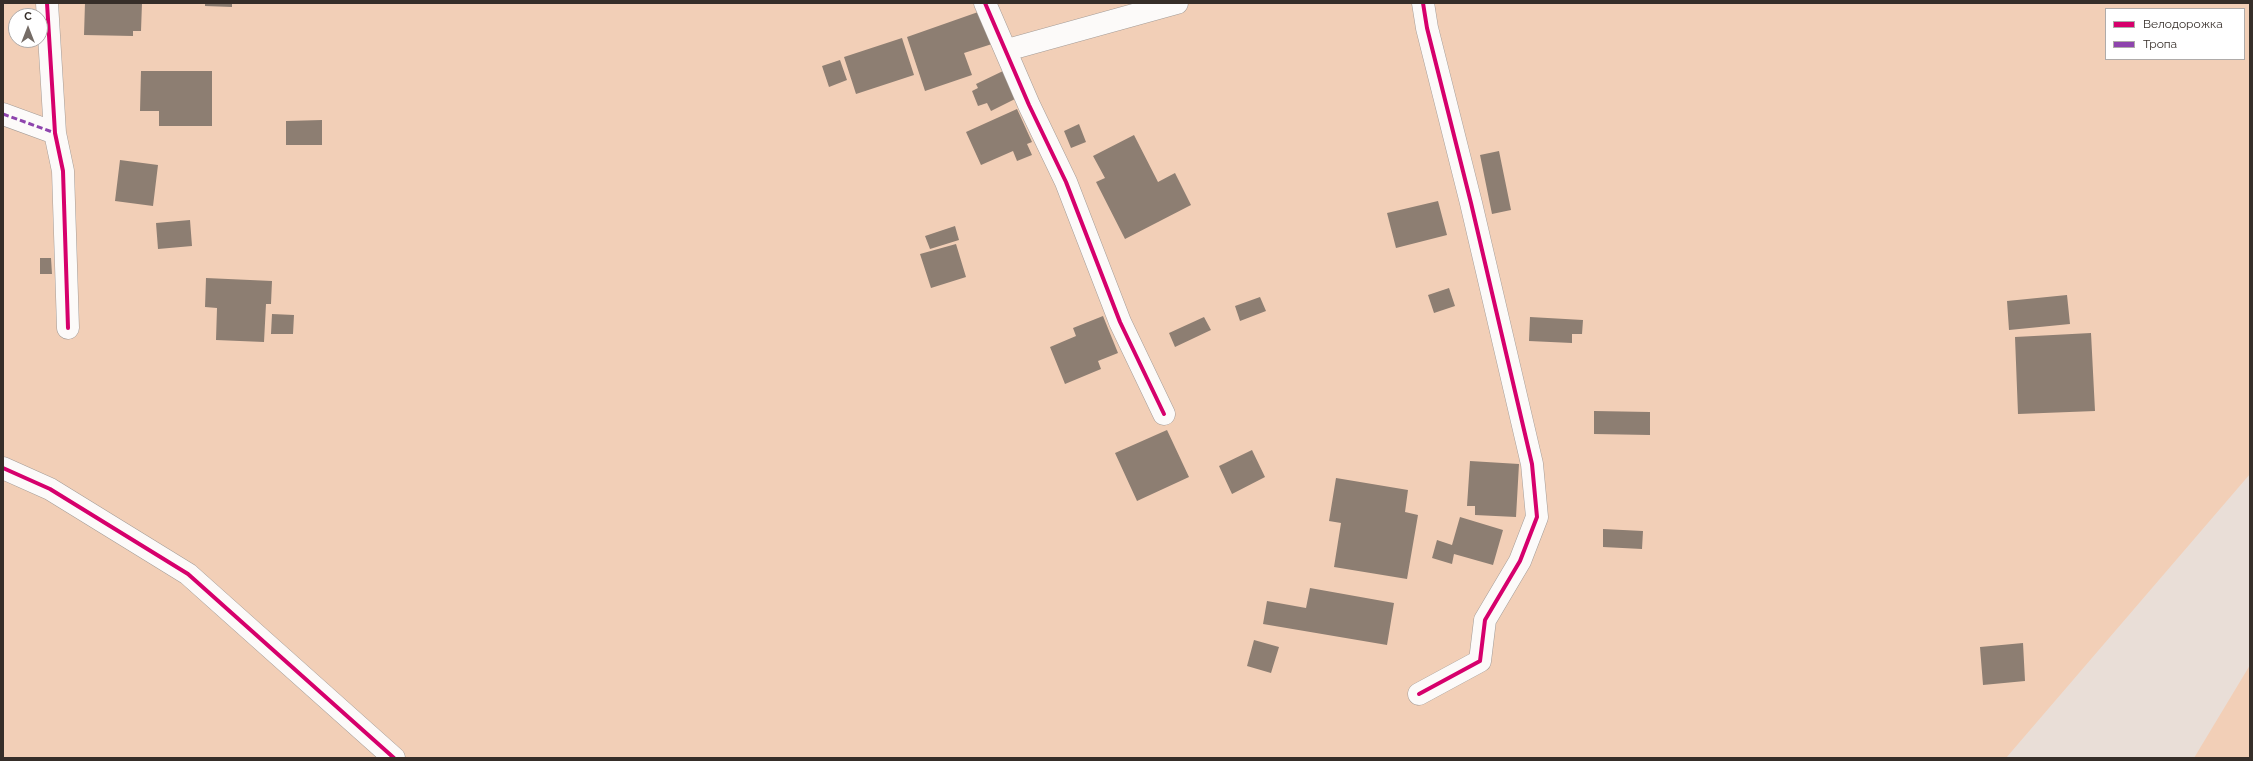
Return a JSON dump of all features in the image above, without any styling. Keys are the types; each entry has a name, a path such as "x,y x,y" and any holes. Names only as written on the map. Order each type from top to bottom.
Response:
{"street":[{"path":"47,3 55,133 63,171 68,328"},
{"path":"985,3 1007,50 1029,105 1066,182 1120,322 1164,414"},
{"path":"1007,50 1177,3"},
{"path":"1419,694 1480,661 1485,620 1520,561 1537,518 1532,464 1472,203 1427,28 1423,3"},
{"path":"3,114 55,133"},
{"path":"3,468 50,489 188,574 394,758"}],"shaded area":[{"path":"3,3 2250,3 2250,474 2006,758 3,758"},
{"path":"2250,665 2250,758 2194,758"}],"building":[{"path":"85,3 142,3 141,31 133,31 133,36 84,35"},
{"path":"205,3 232,3 232,7 205,6"},
{"path":"981,11 992,44 964,53 972,75 925,91 907,37"},
{"path":"902,38 914,75 856,94 844,57"},
{"path":"840,60 847,80 829,87 822,66"},
{"path":"141,71 212,71 212,126 159,126 159,111 140,111"},
{"path":"1003,71 1015,99 991,111 987,103 978,106 972,91 978,88 976,84"},
{"path":"1017,109 1032,142 1027,144 1032,155 1017,161 1013,151 981,165 966,132"},
{"path":"322,120 322,145 286,145 286,121"},
{"path":"1079,124 1086,142 1071,148 1064,131"},
{"path":"1134,135 1158,182 1175,173 1191,205 1125,239 1096,182 1105,178 1093,156"},
{"path":"1499,151 1511,210 1492,214 1480,155"},
{"path":"120,160 158,165 153,206 115,201"},
{"path":"1438,201 1447,235 1396,248 1387,213"},
{"path":"190,220 192,246 158,249 156,223"},
{"path":"955,226 959,240 930,249 925,236"},
{"path":"956,244 966,277 931,288 920,254"},
{"path":"40,258 51,258 52,274 40,274"},
{"path":"206,278 272,281 271,304 266,304 264,342 216,340 217,308 205,307"},
{"path":"1449,288 1455,306 1434,313 1428,295"},
{"path":"2067,295 2070,324 2009,330 2007,301"},
{"path":"1260,297 1266,311 1240,321 1235,306"},
{"path":"272,314 294,315 293,334 271,334"},
{"path":"1103,316 1118,353 1098,361 1101,369 1065,384 1050,347 1076,336 1073,328"},
{"path":"1204,317 1211,330 1175,347 1169,333"},
{"path":"1530,317 1583,320 1582,334 1572,334 1572,343 1529,341"},
{"path":"2091,333 2095,411 2018,414 2015,337"},
{"path":"1594,411 1650,412 1650,435 1594,434"},
{"path":"1167,430 1189,477 1137,501 1115,453"},
{"path":"1252,450 1265,477 1232,494 1219,466"},
{"path":"1470,461 1519,464 1516,517 1475,515 1475,506 1467,506"},
{"path":"1336,478 1408,490 1405,512 1418,515 1407,579 1334,567 1341,523 1329,521"},
{"path":"1460,517 1503,530 1493,565 1454,554 1452,564 1432,558 1437,540 1452,545"},
{"path":"1603,529 1643,531 1642,549 1603,547"},
{"path":"1310,588 1394,603 1387,645 1263,624 1267,601 1306,608"},
{"path":"1254,640 1279,647 1271,673 1247,666"},
{"path":"2023,643 2025,681 1983,685 1980,647"}],"marked path":[{"path":"3,114 55,133"}],"cycle path":[{"path":"47,3 55,133 63,171 68,328"},
{"path":"985,3 1029,105 1066,182 1120,322 1164,414"},
{"path":"1419,694 1480,661 1485,620 1520,561 1537,517 1532,464 1471,203 1427,28 1423,3"},
{"path":"3,468 50,489 188,574 394,758"}]}
